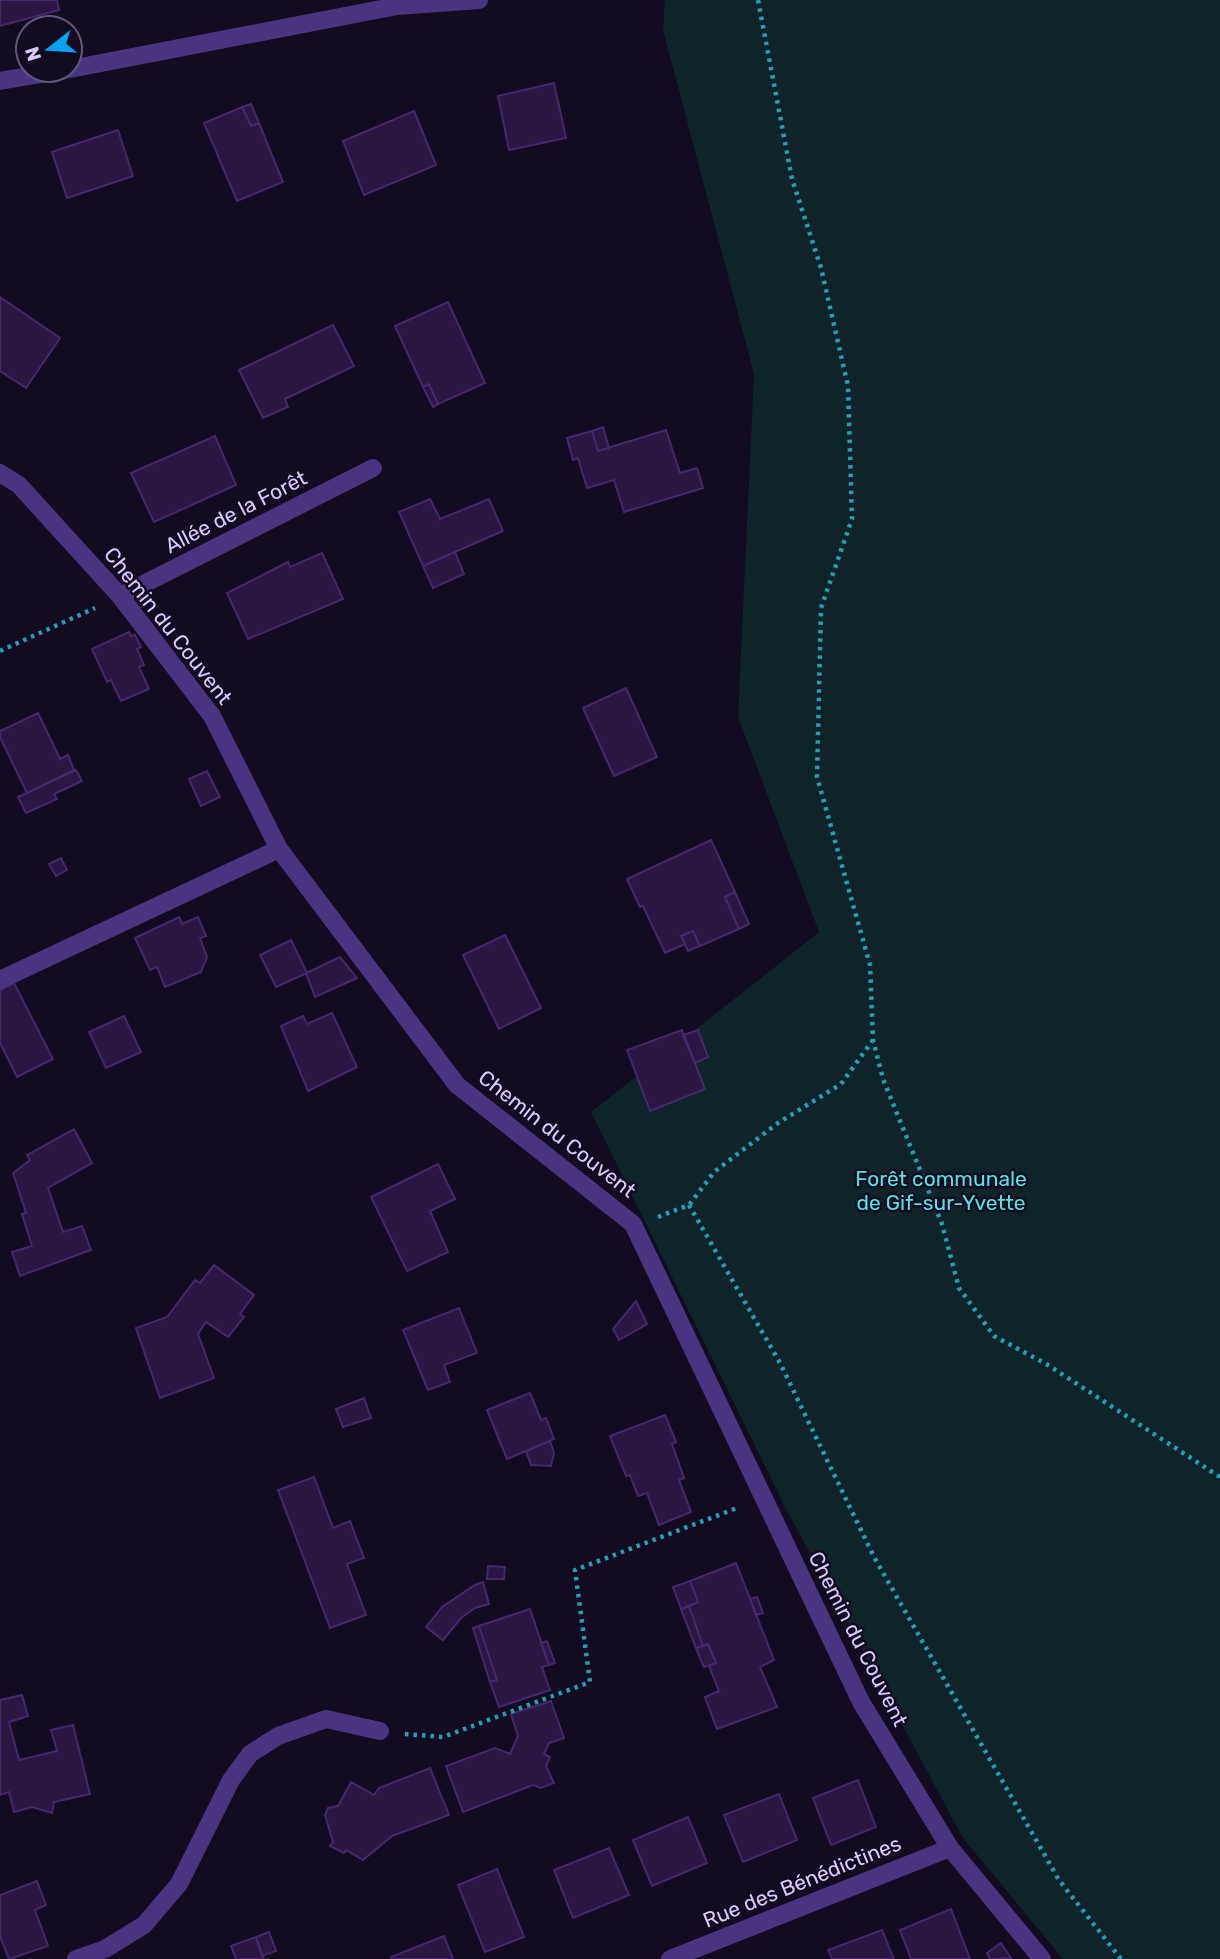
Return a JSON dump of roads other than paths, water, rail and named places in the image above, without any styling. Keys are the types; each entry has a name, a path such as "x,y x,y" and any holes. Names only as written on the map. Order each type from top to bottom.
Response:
{"street":[{"path":"84,66 397,6 479,0"},
{"name":"Allée de la Forêt","path":"120,596 373,468"},
{"name":"Chemin du Couvent","path":"0,473 19,485 120,596 212,716 279,849 457,1085 634,1224 861,1702 950,1848 1042,1959"},
{"path":"0,979 279,849"},
{"path":"76,1959 105,1949 144,1925 180,1884 231,1780 250,1754 278,1736 326,1719 380,1731"},
{"name":"Rue des Bénédictines","path":"670,1959 950,1848"}],"park label":[{"name":"Forêt communale de Gif-sur-Yvette","path":"941,1191"}]}
